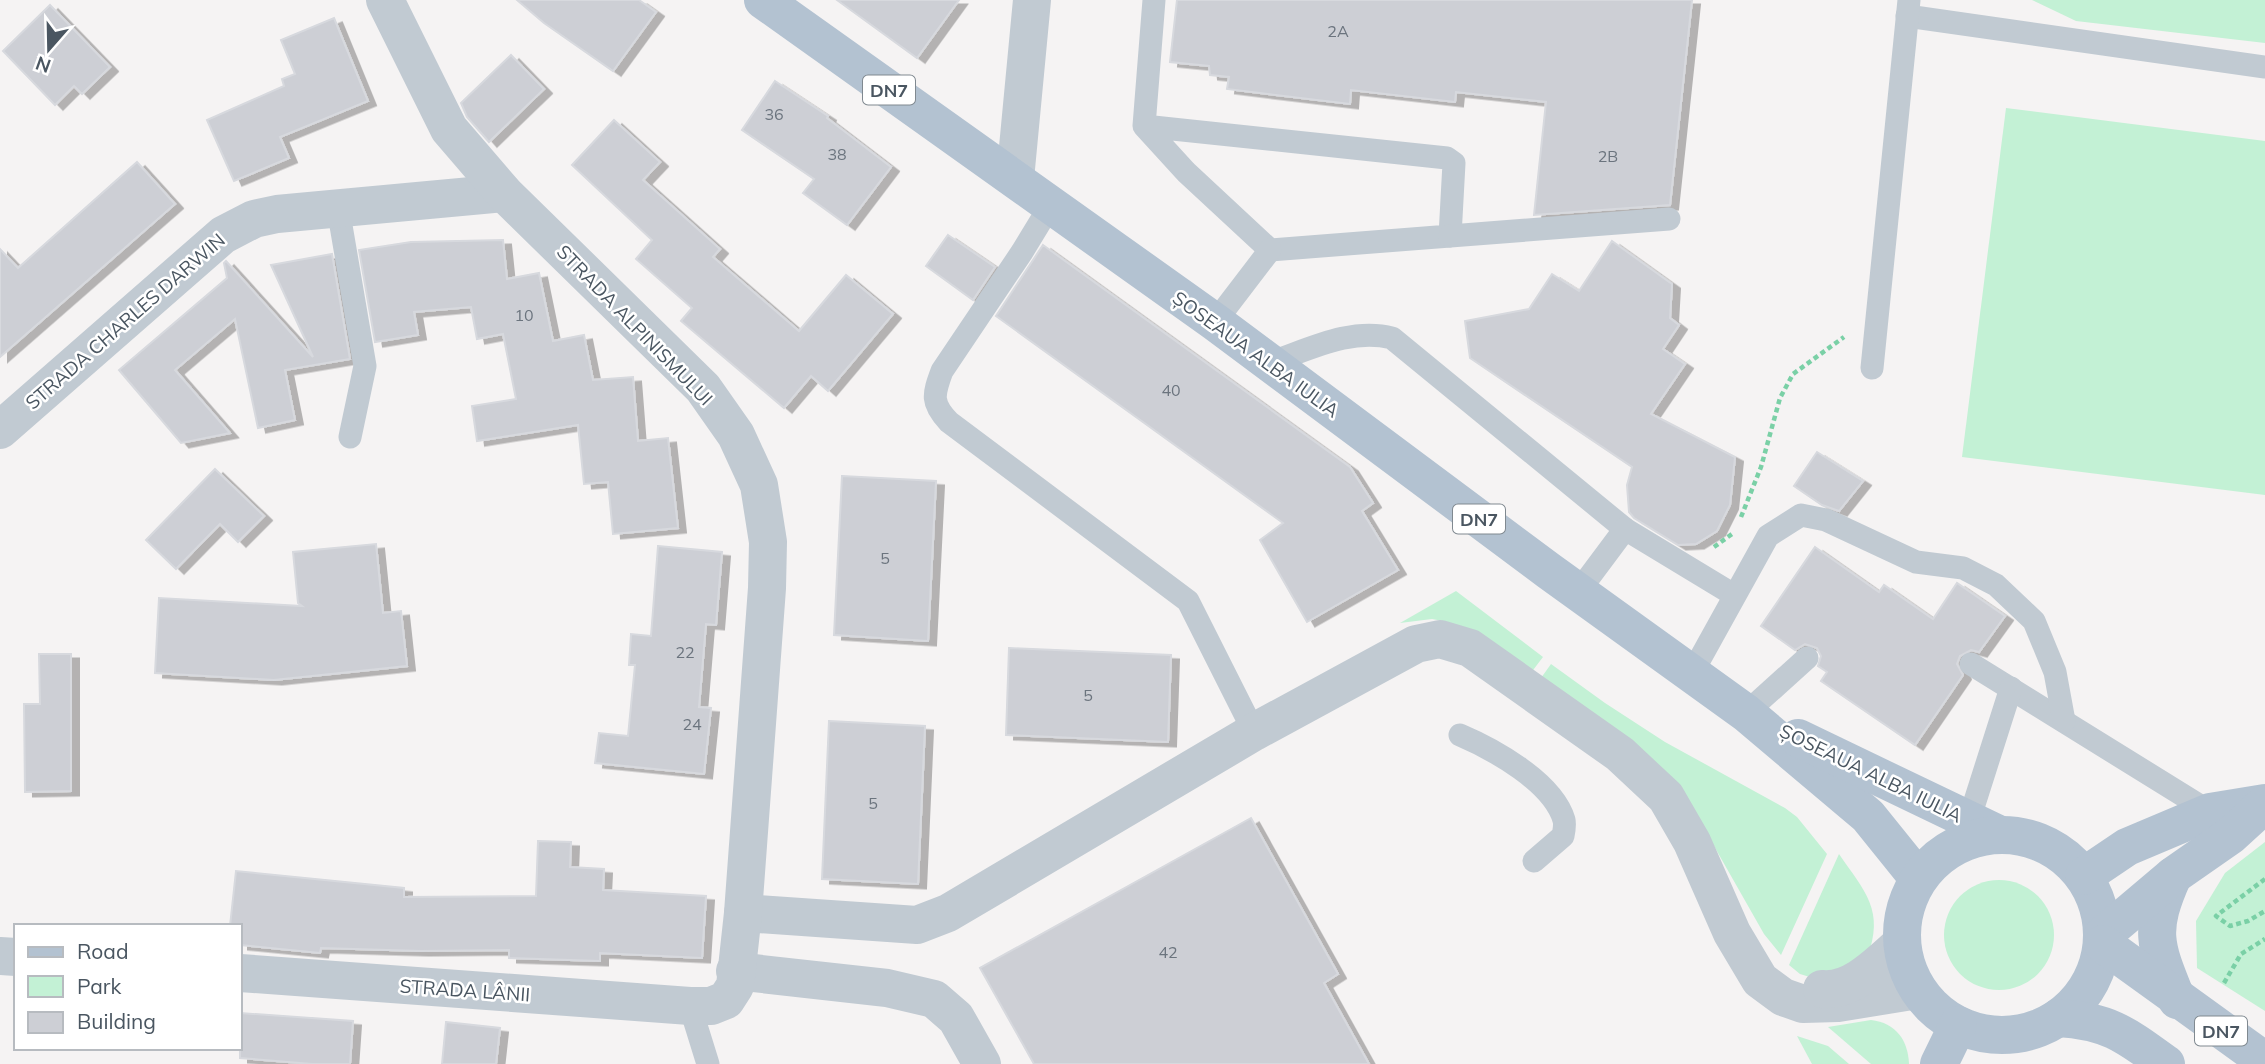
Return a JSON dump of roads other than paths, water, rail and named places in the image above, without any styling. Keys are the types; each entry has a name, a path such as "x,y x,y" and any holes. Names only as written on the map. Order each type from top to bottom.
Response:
{"main road":[{"name":"ȘOSEAUA ALBA IULIA","path":"763,0 1215,322 1578,592 1746,713 1868,816 1918,878"},
{"name":"ȘOSEAUA ALBA IULIA","path":"1746,713 1983,827"},
{"path":"2084,876 2127,847 2210,812 2265,803 2230,836 2174,875 2103,940"},
{"name":"DN7","path":"1983,827 2038,841 2064,855 2084,876 2098,904 2103,940 2096,973 2080,999 2058,1018 2035,1030 2009,1035 1982,1033 1958,1025 1935,1010 1918,990 1907,967 1902,943 1902,921 1907,900 1918,878 1954,846 1983,827"},
{"path":"2174,875 2161,902 2156,923 2159,954 2177,1000"},
{"name":"DN7","path":"2103,940 2177,1000 2265,1062"},
{"name":"DN7","path":"2058,1018 2082,1019 2119,1030 2166,1064"},
{"path":"1939,1064 1958,1025"}],"street":[{"name":"STRADA ALPINISMULUI","path":"386,0 449,129 505,192 703,388 736,435 759,485 768,542 767,588 743,913 735,978"},
{"path":"1016,179 1032,0"},
{"name":"STRADA CHARLES DARWIN","path":"0,430 236,226 277,214 505,192"},
{"path":"743,913 916,925 948,913 1254,732 1416,644 1440,639 1470,648 1620,754 1666,797 1692,842 1732,933 1760,980 1783,997 1803,1004 1838,1003 1918,990"},
{"path":"1732,933 1789,979 1826,989 1844,986 1860,978 1902,943"},
{"name":"STRADA LÂNII","path":"242,973 690,1006 711,1006 726,1000 735,978"},
{"path":"735,978 887,988 934,999 956,1018 982,1064"}],"lane":[{"path":"1154,0 1144,126 1186,172 1270,250 1669,219"},
{"path":"1872,368 1908,8 2265,67"},
{"path":"1144,126 1447,158 1454,163 1450,236"},
{"path":"1050,206 942,371 935,391 937,409 949,422 1188,601 1254,732"},
{"path":"338,208 365,366 350,437"},
{"path":"1215,322 1270,250"},
{"path":"1269,363 1349,336 1377,334 1392,338 1625,528 1734,595"},
{"path":"1691,675 1768,536 1801,515 1826,520 1916,562 1963,568 1996,585 2034,621 2055,672 2064,721"},
{"path":"1578,592 1625,528"},
{"path":"1746,713 1807,658"},
{"path":"1971,664 2210,812"},
{"path":"1983,827 2011,688"},
{"path":"1460,735 1489,747 1527,774 1555,802 1564,821 1563,836 1534,861"},
{"path":"690,1006 702,1059"}]}
